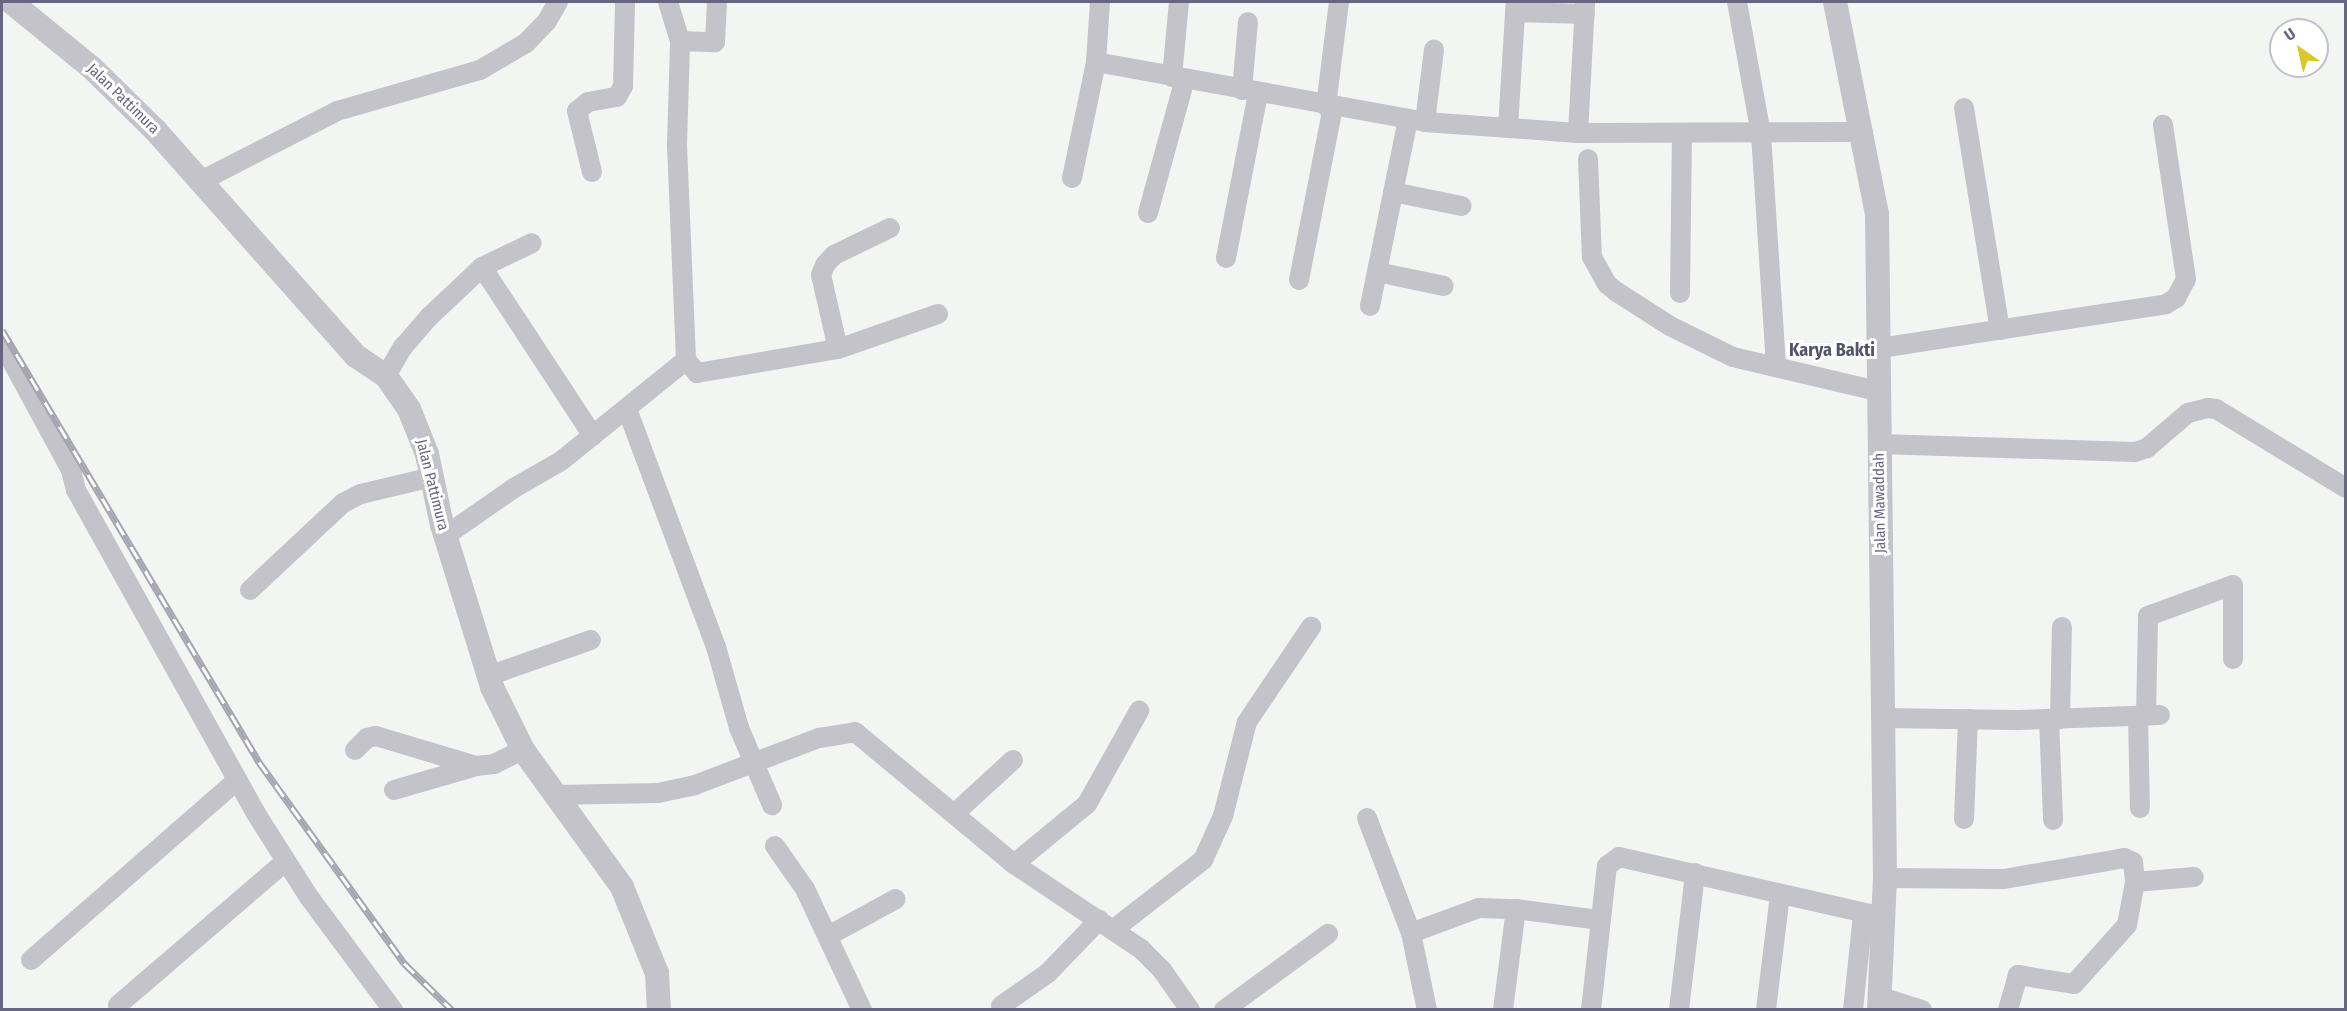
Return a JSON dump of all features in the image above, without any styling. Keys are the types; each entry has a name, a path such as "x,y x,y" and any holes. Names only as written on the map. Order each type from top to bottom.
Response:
{"street":[{"name":"Jalan Pattimura","path":"11,2 92,68 156,130 356,356 386,376 409,409 428,454 445,536 488,676 523,750 622,887 657,973 659,1010"},
{"path":"201,182 337,111 480,70 526,43 547,21 558,2"},
{"path":"592,172 577,111 588,102 617,97 623,86 625,2"},
{"path":"668,2 680,41 677,145 686,360 697,373 838,349 938,314"},
{"path":"680,41 714,42 717,2"},
{"path":"1072,178 1096,62 1100,2"},
{"path":"1148,213 1179,78 1179,2"},
{"path":"1299,280 1330,106 1339,2"},
{"path":"1737,2 1761,134 1776,367"},
{"name":"Jalan Mawaddah","path":"1835,2 1863,132 1877,214 1880,348 1877,391 1885,878 1873,916 1880,1003"},
{"path":"1508,128 1516,7 1585,8 1578,133"},
{"path":"1226,258 1250,92 1248,22"},
{"path":"1370,306 1394,192 1417,120 1434,50"},
{"path":"1096,62 1250,92 1417,120 1578,133 1682,135 1863,132"},
{"path":"1964,108 2000,330"},
{"path":"1880,348 2166,304 2182,291 2186,279 2163,125"},
{"path":"1680,293 1682,135"},
{"path":"1588,159 1592,257 1607,284 1670,326 1733,357 1877,391"},
{"path":"1394,192 1462,206"},
{"path":"838,349 821,275 825,265 834,255 890,228"},
{"path":"386,376 403,347 429,317 482,267 532,243"},
{"path":"482,267 593,436"},
{"path":"1377,272 1444,286"},
{"path":"2,343 71,470 76,490 237,780 286,861 348,953 393,1010"},
{"path":"445,536 593,436 686,360"},
{"path":"1879,444 2135,452 2147,448 2188,413 2208,408 2216,409 2346,488"},
{"path":"627,409 716,647 740,728 757,763 772,805"},
{"path":"250,590 343,503 361,494 432,477"},
{"path":"2140,808 2148,715 2148,616 2234,585 2233,659"},
{"path":"1001,1006 1048,973 1107,924 1203,860 1223,816 1247,722 1311,627"},
{"path":"2053,820 2055,719 2062,627"},
{"path":"488,676 591,640"},
{"path":"1014,864 1087,804 1138,711"},
{"path":"1883,718 2055,719 2148,715"},
{"path":"1964,819 1968,719"},
{"path":"555,795 658,793 695,785 819,738 855,732 1014,864 1107,924 1162,970 1190,1010"},
{"path":"355,750 367,738 376,736 476,766"},
{"path":"394,790 476,766 494,764 523,750"},
{"path":"954,814 1013,760"},
{"path":"31,960 237,780"},
{"path":"1367,818 1411,933 1427,1010"},
{"path":"776,846 805,889 862,1010"},
{"path":"1591,1010 1607,866 1619,857 1873,916 1853,1010"},
{"path":"1885,878 2004,879 2124,858 2133,862 2135,882 2127,925 2082,977 2069,985 2023,974 2016,979 2008,1010"},
{"path":"118,1005 286,861"},
{"path":"1681,1009 1695,873"},
{"path":"2135,882 2194,877"},
{"path":"1766,1010 1780,895"},
{"path":"828,936 896,899"},
{"path":"1411,933 1479,908 1516,909 1600,920"},
{"path":"1503,1010 1516,909"},
{"path":"1224,1010 1328,934"},
{"path":"1880,1003 1922,1010"}],"railway":[{"path":"2,330 259,762 404,963 452,1010"}],"district":[{"name":"Karya Bakti","path":"1832,350"}]}
